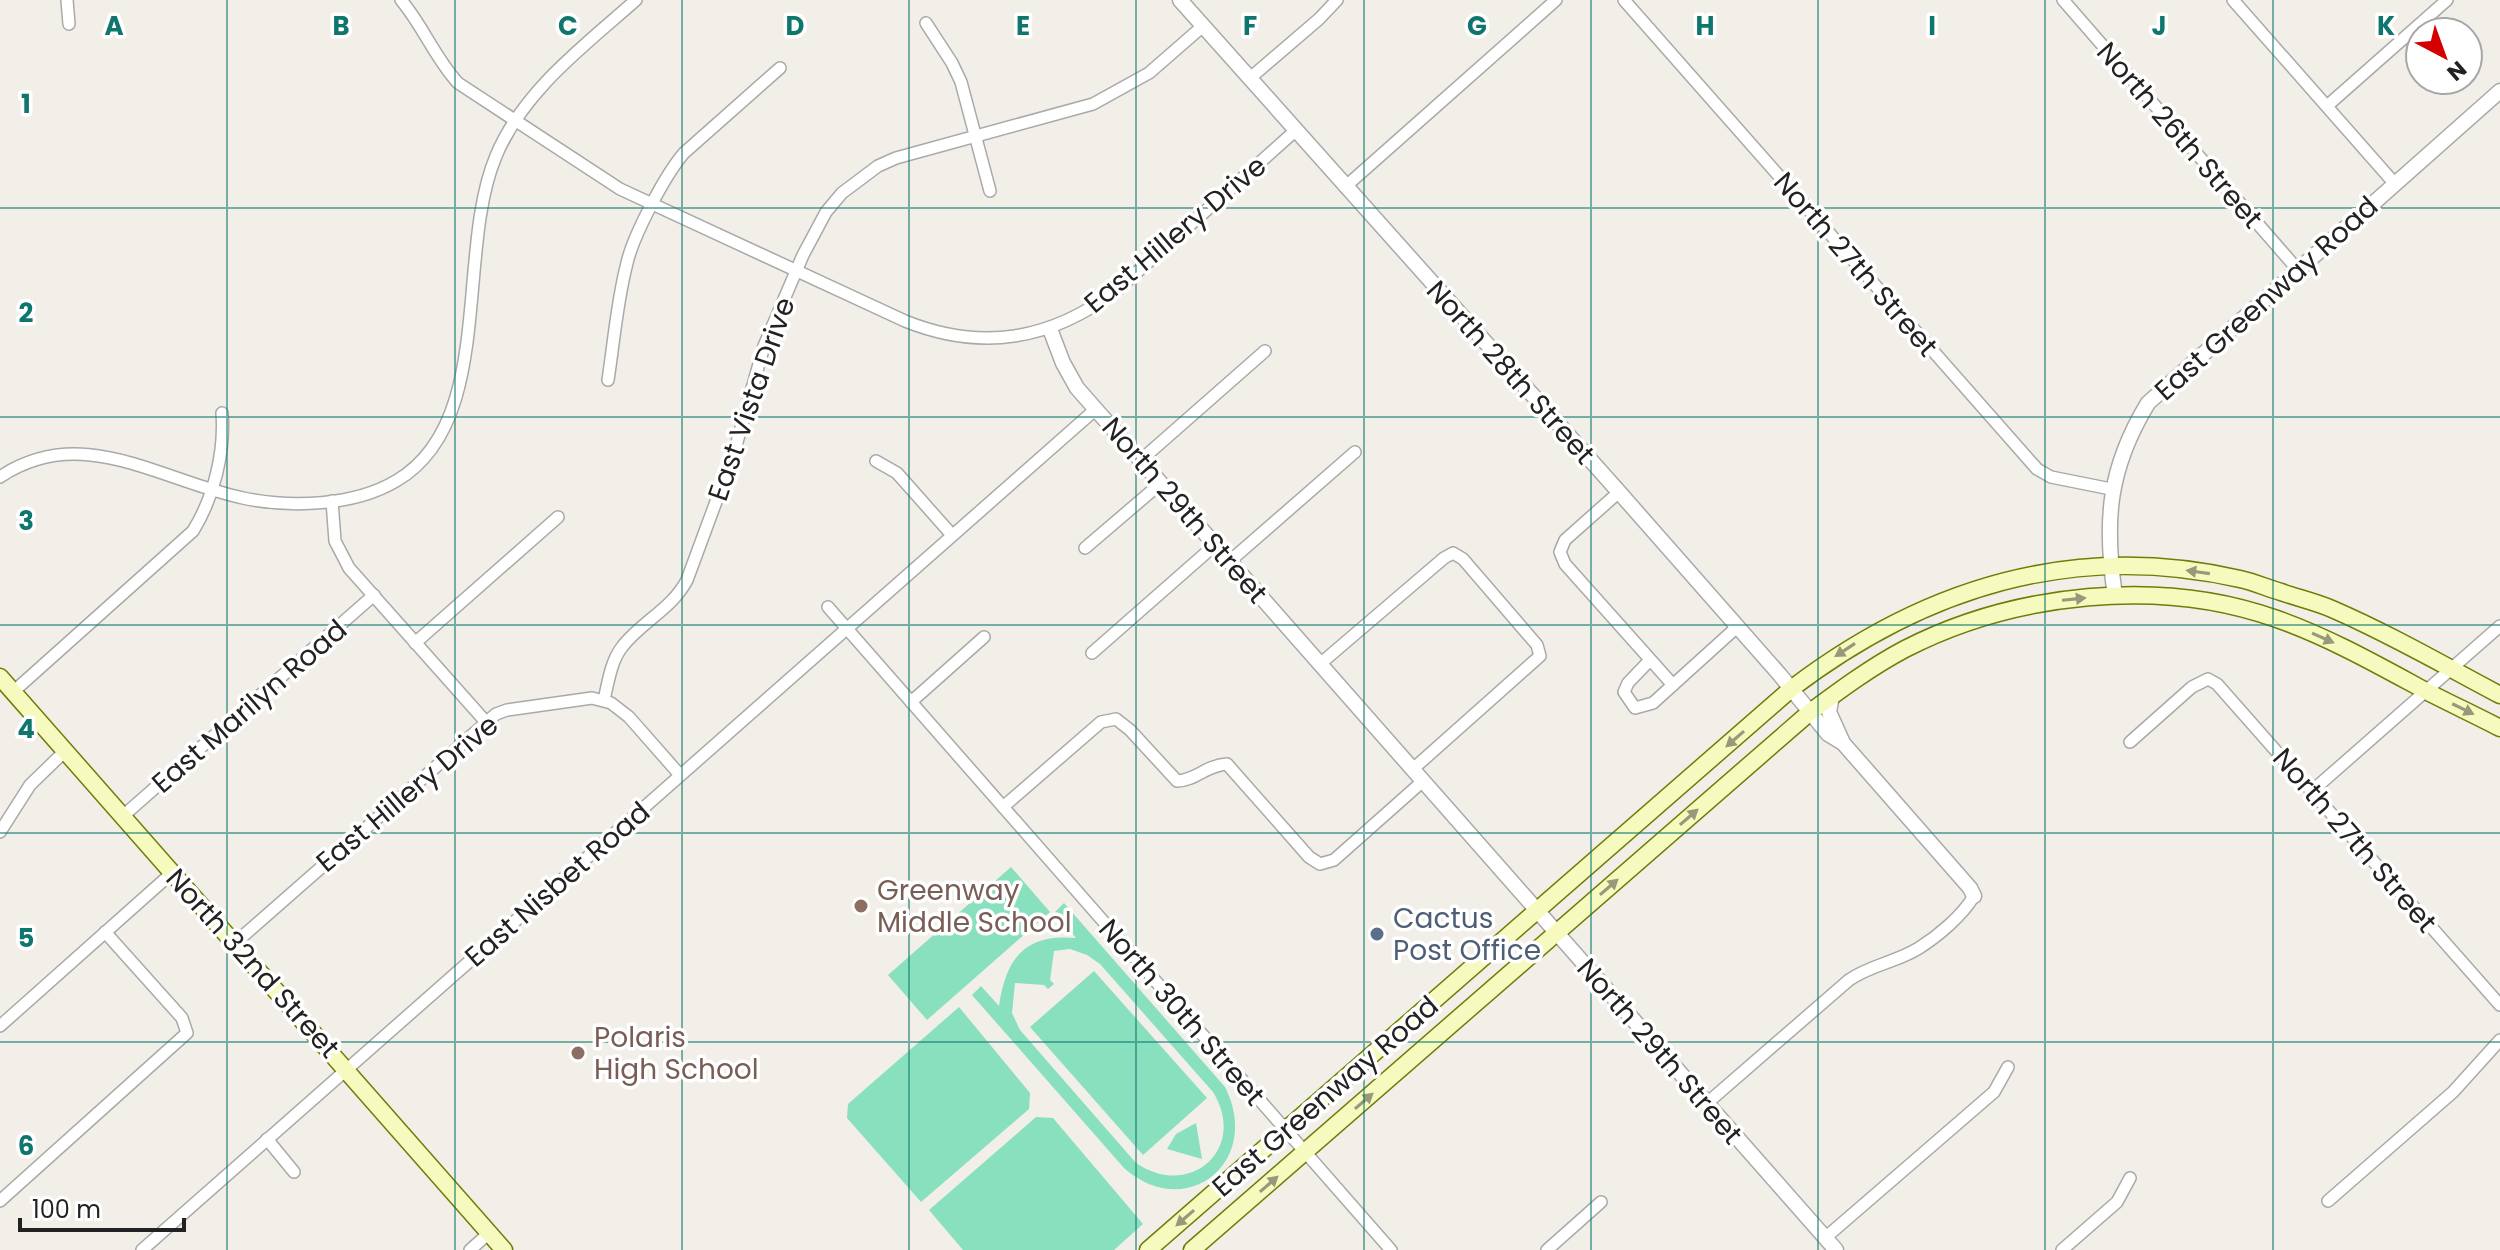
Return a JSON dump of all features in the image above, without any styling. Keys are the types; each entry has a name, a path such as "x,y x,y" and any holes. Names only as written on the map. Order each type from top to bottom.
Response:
{"main road":[{"name":"East Greenway Road","path":"1148,1250 1791,689 1853,645 1896,620 1945,599 2020,577 2110,566 2204,572 2243,579 2331,608 2500,695"},
{"path":"2276,619 2287,594"},
{"name":"East Greenway Road","path":"1192,1250 1809,713 1861,675 1905,650 1957,628 2028,606 2115,596 2240,608 2327,639 2500,728"},
{"path":"1945,599 1957,628"},
{"name":"North 32nd Street","path":"0,677 504,1250"},
{"path":"1700,769 1716,794"}],"street":[{"path":"67,0 69,24"},
{"path":"401,0 454,79 514,122 620,189 936,332 991,339 1050,329"},
{"path":"0,477 41,458 87,454 122,460 210,489 259,501 332,501 363,496 396,481 423,459 443,433 455,407 462,379 476,234 496,155 514,122 546,81 636,0"},
{"name":"North 28th Street","path":"1180,0 1619,492 1831,738 1843,743"},
{"path":"1249,79 1337,0"},
{"path":"1345,187 1556,0"},
{"name":"North 27th Street","path":"1624,0 2037,469 2051,477 2111,489"},
{"name":"North 26th Street","path":"2063,0 2298,270"},
{"path":"2233,0 2395,184"},
{"path":"2327,106 2447,0"},
{"path":"926,23 961,82 990,191"},
{"name":"East Vista Drive","path":"604,700 613,665 622,647 676,597 687,580 734,453 764,346 796,271 826,212 856,181 896,158 1065,113 1111,96 1149,73 1203,26"},
{"path":"608,380 627,259 673,166 780,68"},
{"name":"East Greenway Road","path":"2115,596 2110,566 2111,489 2120,457 2148,403 2500,91"},
{"name":"East Hillery Drive","path":"1050,329 1117,290 1295,131"},
{"name":"North 29th Street","path":"1050,329 1069,375 1096,409 1836,1250"},
{"path":"1141,460 1265,351"},
{"name":"East Nisbet Road","path":"149,1248 267,1139 1096,409"},
{"path":"13,692 184,540 198,523 224,444 222,413"},
{"path":"1230,561 1355,452"},
{"path":"876,461 897,473 952,535"},
{"path":"1085,548 1161,483"},
{"path":"1619,492 1565,540 1560,552 1565,564 1673,685"},
{"path":"332,501 335,541 341,555 485,721"},
{"path":"415,643 558,517"},
{"path":"1092,653 1215,545"},
{"path":"1320,664 1444,558 1453,553 1463,559 1537,645 1540,656 1413,769"},
{"name":"East Marilyn Road","path":"123,816 374,595"},
{"path":"828,607 847,629"},
{"path":"2312,791 2500,626"},
{"path":"1650,660 1628,683 1624,692 1635,708 1653,703 1737,627"},
{"name":"North 30th Street","path":"847,629 1391,1250"},
{"path":"911,702 984,637"},
{"name":"North 27th Street","path":"2130,742 2192,687 2208,679 2217,684 2500,1005"},
{"name":"North 28th Street","path":"1832,696 1829,712 1843,743 1974,896"},
{"name":"East Hillery Drive","path":"235,943 485,721 507,710 581,699 604,700"},
{"path":"604,700 620,708 680,775"},
{"path":"1003,807 1101,722 1116,719 1177,781 1189,781 1209,766 1227,764 1309,857 1320,864 1334,860 1423,781"},
{"path":"0,832 30,785 65,751"},
{"path":"0,1026 173,872"},
{"path":"1706,1104 1849,980 1918,949 1967,908 1974,896"},
{"path":"0,1201 187,1033 182,1018 105,932"},
{"path":"2328,1201 2453,1092 2500,1040"},
{"path":"1825,1238 1994,1092 2008,1067"},
{"path":"267,1139 294,1172"},
{"path":"2062,1250 2117,1202 2130,1178"},
{"path":"1547,1250 1601,1202"},
{"path":"470,1250 489,1233"}],"green space":[{"path":"1011,867 1050,912 927,1020 888,975"},
{"path":"1064,903 1225,1087 1234,1114 1234,1139 1226,1160 1212,1176 1193,1186 1171,1189 1148,1183 1124,1168 972,995 981,986 999,1006 1007,975 1021,952 1043,940 1076,938 1055,912","holes":["1070,949 1100,964 1213,1092 1222,1113 1223,1132 1218,1149 1208,1163 1193,1172 1176,1176 1156,1173 1136,1163 1020,1030 1012,1013 1015,983 1044,985 1048,989 1054,984 1050,980 1054,951"]},
{"path":"1094,971 1207,1098 1143,1155 1030,1027"},
{"path":"959,1007 1030,1093 1029,1109 921,1202 847,1118 848,1104"},
{"path":"1036,1117 1053,1118 1143,1224 1114,1250 963,1250 929,1210"},
{"path":"1196,1123 1202,1159 1167,1149 1176,1134"}],"place":[{"name":"Greenway Middle School","path":"861,906"},
{"name":"Cactus Post Office","path":"1377,934"},
{"name":"Polaris High School","path":"578,1053"}]}
